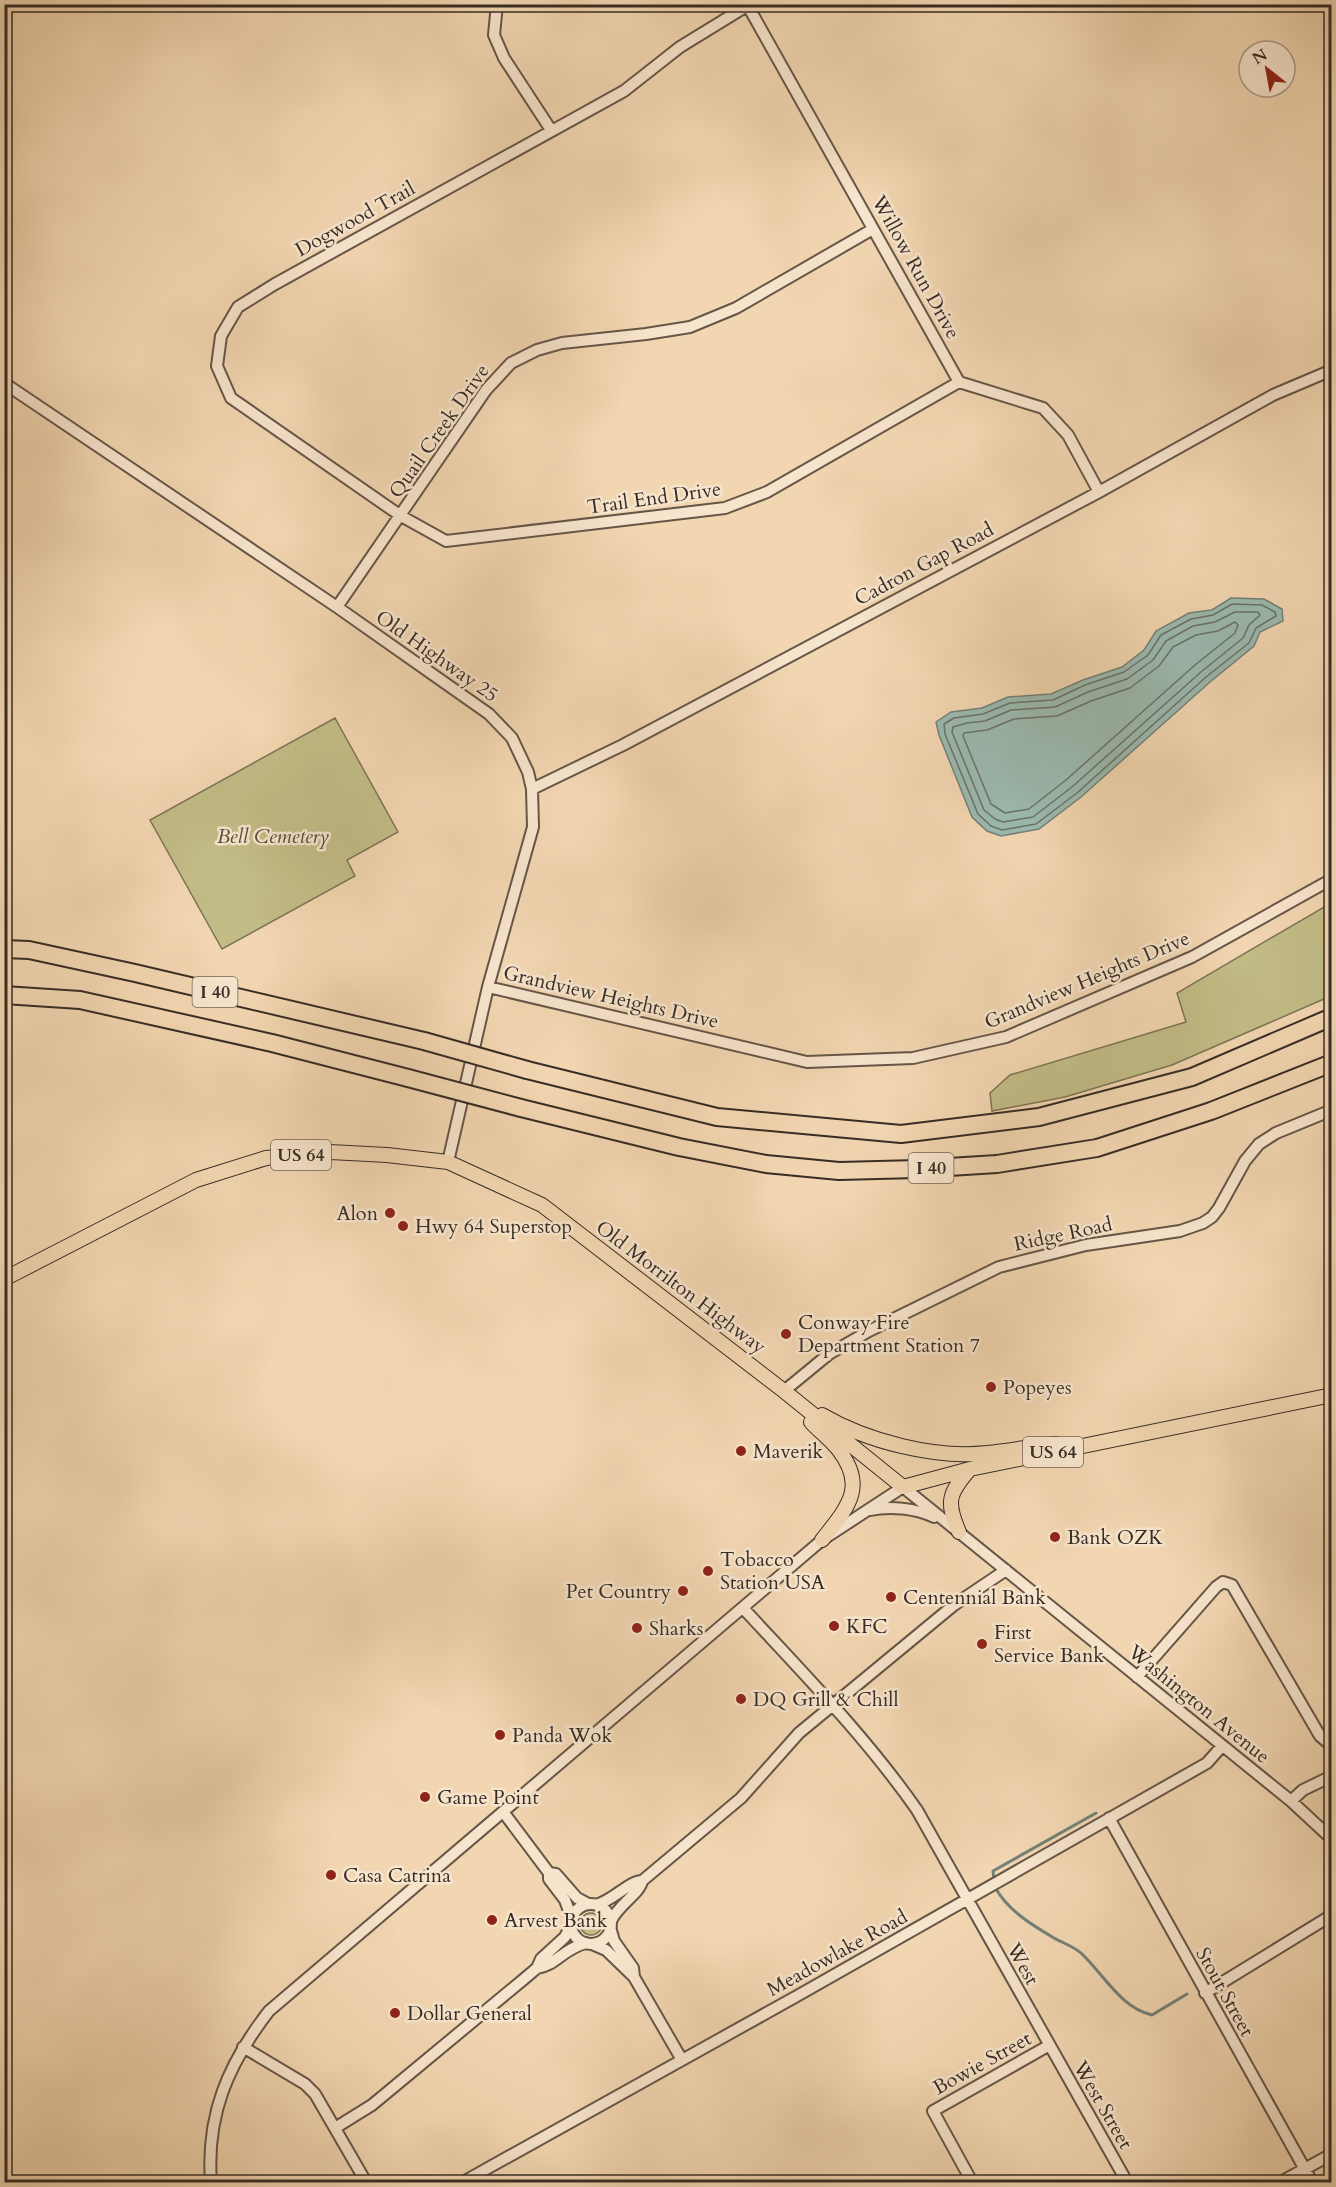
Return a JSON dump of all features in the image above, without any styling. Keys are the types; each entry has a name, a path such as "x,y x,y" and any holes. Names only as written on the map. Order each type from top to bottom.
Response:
{"highway":[{"name":"I 40","path":"4,949 29,951 125,971 424,1041 527,1070 717,1117 901,1134 1039,1117 1192,1077 1332,1017"},
{"name":"I 40","path":"4,995 80,1000 272,1043 679,1147 766,1164 839,1171 997,1164 1097,1148 1211,1111 1332,1063"}],"main road":[{"name":"Old Morrilton Highway","path":"4,1279 196,1179 266,1158 330,1152 387,1155 448,1162 542,1205 784,1391 903,1487"},
{"path":"784,1391 825,1417 886,1442 940,1454 985,1454 1029,1446 1135,1435"},
{"path":"784,1391 818,1430 837,1447 853,1475 854,1488 848,1507 822,1540"},
{"name":"US 64","path":"903,1487 970,1469 1332,1395"},
{"path":"959,1532 950,1513 951,1494 970,1469"}],"street":[{"path":"497,4 494,35 504,58 551,130"},
{"name":"Dogwood Trail","path":"401,516 231,398 217,366 221,336 238,307 624,91 680,47 749,5"},
{"name":"Willow Run Drive","path":"749,5 959,382"},
{"name":"Quail Creek Drive","path":"337,608 486,390 510,363 537,350 561,343 690,327 736,308 873,229"},
{"name":"Cadron Gap Road","path":"532,789 623,745 1098,492 1273,395 1332,370"},
{"name":"Old Highway 25","path":"4,382 489,714 512,738 528,772 532,789 533,827 488,987 448,1162"},
{"path":"959,382 1043,408 1068,435 1098,492"},
{"name":"Trail End Drive","path":"401,516 446,542 725,508 767,492 959,382"},
{"name":"Grandview Heights Drive","path":"488,987 807,1062 913,1059 1006,1037 1061,1014 1192,957 1332,879"},
{"name":"Ridge Road","path":"784,1391 829,1354 869,1331 999,1266 1086,1245 1180,1231 1203,1223 1219,1208 1245,1161 1259,1144 1276,1133 1332,1110"},
{"path":"211,2182 210,2150 218,2102 230,2069 269,2011 822,1540 903,1487"},
{"name":"Washington Avenue","path":"903,1487 1291,1801 1332,1839"},
{"path":"864,1511 882,1508 903,1509 929,1514 943,1521"},
{"path":"335,2128 372,2105 537,1968 541,1959 565,1937 578,1909 608,1902 635,1881 642,1881 741,1798 799,1733 954,1605 1009,1572"},
{"path":"1137,1677 1216,1587 1223,1582 1232,1585 1320,1736 1332,1746"},
{"name":"West","path":"743,1608 833,1705 917,1810 1048,2046"},
{"name":"Meadowlake Road","path":"463,2182 1207,1763 1222,1746"},
{"path":"1291,1801 1303,1790 1332,1776"},
{"path":"504,1813 549,1873 549,1879 565,1900 577,1938 609,1953 634,1977 682,2060"},
{"name":"Stout Street","path":"1109,1818 1312,2182"},
{"path":"549,1873 556,1874 578,1898 606,1911 614,1941 633,1968 634,1977"},
{"path":"537,1968 546,1967 568,1949 604,1939 620,1906 641,1887 642,1881"},
{"path":"1205,1993 1332,1915"},
{"name":"Bowie Street","path":"972,2182 933,2111 1048,2046"},
{"name":"West Street","path":"1048,2046 1126,2182"},
{"path":"243,2047 305,2084 315,2094 366,2182"},
{"path":"1281,2182 1332,2154"}],"green space":[{"name":"Bell Cemetery","path":"335,718 398,832 347,860 355,876 222,949 150,820"},
{"path":"1331,903 1331,996 1172,1065 1065,1097 992,1111 990,1093 1010,1075 1186,1022 1177,993"},
{"path":"591,1913 599,1916 602,1924 599,1932 591,1935 583,1932 580,1924 583,1916"}],"water":[{"path":"1231,598 1264,599 1282,609 1283,621 1260,632 1254,646 1210,682 1081,797 1039,829 1001,836 987,831 972,817 939,735 936,722 951,712 982,708 1008,697 1051,694 1122,667 1144,650 1156,631 1189,613 1212,610"}],"waterway":[{"path":"994,1880 993,1871 1096,1813"},
{"path":"995,1887 1013,1910 1037,1928 1079,1952 1122,1998 1141,2011 1152,2015 1187,1994"}],"place":[{"name":"Alon","path":"390,1213"},
{"name":"Hwy 64 Superstop","path":"403,1226"},
{"name":"Conway Fire Department Station 7","path":"786,1334"},
{"name":"Popeyes","path":"991,1387"},
{"name":"Maverik","path":"741,1451"},
{"name":"Bank OZK","path":"1055,1537"},
{"name":"Tobacco Station USA","path":"708,1571"},
{"name":"Pet Country","path":"683,1591"},
{"name":"Centennial Bank","path":"891,1597"},
{"name":"KFC","path":"834,1626"},
{"name":"Sharks","path":"637,1628"},
{"name":"First Service Bank","path":"982,1644"},
{"name":"DQ Grill & Chill","path":"741,1699"},
{"name":"Panda Wok","path":"500,1735"},
{"name":"Game Point","path":"425,1797"},
{"name":"Casa Catrina","path":"331,1875"},
{"name":"Arvest Bank","path":"492,1920"},
{"name":"Dollar General","path":"395,2013"}]}
